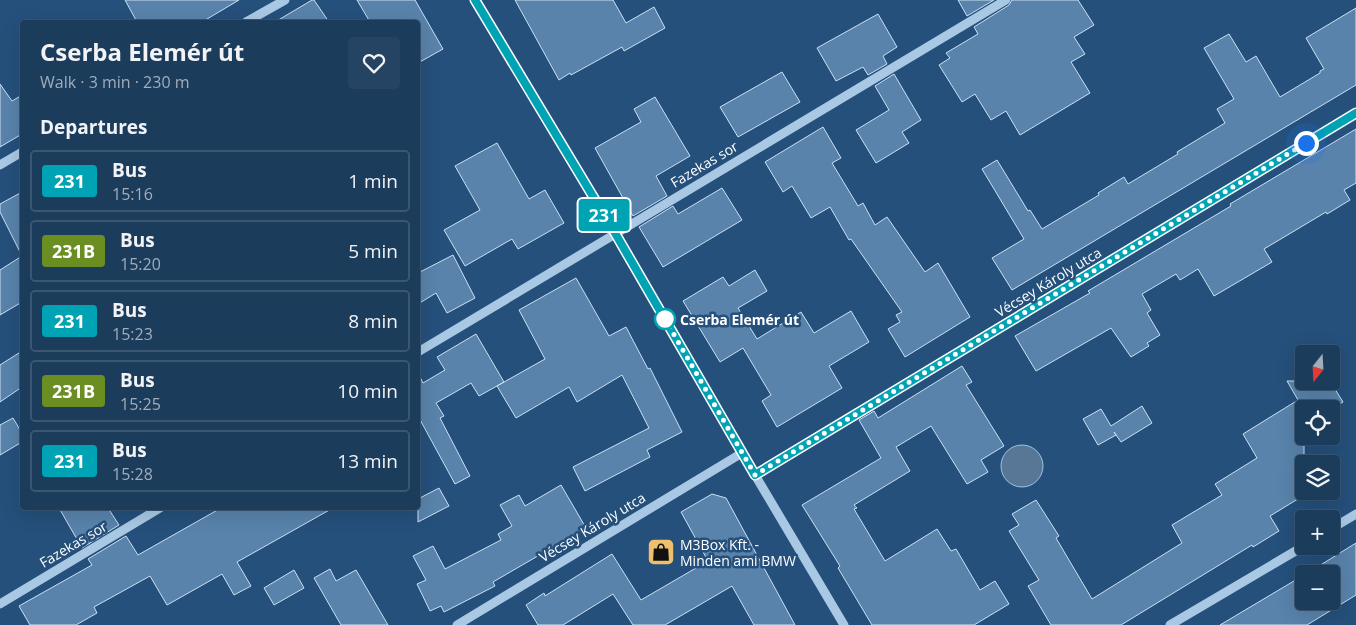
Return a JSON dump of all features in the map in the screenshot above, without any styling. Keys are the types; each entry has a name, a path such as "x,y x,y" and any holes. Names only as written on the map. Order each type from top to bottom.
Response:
{"street":[{"path":"250,20 285,0"},
{"path":"475,0 615,233 844,625"},
{"name":"Fazekas sor","path":"420,351 1006,0"},
{"name":"Vécsey Károly utca","path":"755,475 1356,113"},
{"path":"0,165 20,153"},
{"name":"Vécsey Károly utca","path":"456,625 742,453"},
{"name":"Fazekas sor","path":"0,604 157,510"},
{"path":"1340,524 1356,514"},
{"path":"1170,625 1295,551"}],"water":[{"path":"1022,445 1037,451 1043,466 1037,481 1022,487 1007,481 1001,466 1007,451"}],"building":[{"path":"125,0 239,0 205,20 136,20"},
{"path":"314,0 328,20 278,20"},
{"path":"357,0 415,0 443,49 420,62 420,20 369,20"},
{"path":"515,0 613,0 626,23 654,7 665,28 624,51 622,47 559,80"},
{"path":"958,0 994,0 967,16"},
{"path":"1012,0 1078,0 1094,25 1074,37 1085,54 1071,62 1090,93 1020,135 1006,111 991,120 975,94 962,102 939,65 950,58 946,53 978,34 974,27 1009,5"},
{"path":"1356,8 1356,85 1012,290 992,258 1024,239 982,169 997,160 1028,211 1030,210 1042,229 1099,195 1098,193 1124,177 1128,184 1225,123 1217,109 1234,99 1204,48 1229,34 1246,62 1256,56 1280,97 1324,69 1306,38"},
{"path":"878,14 897,47 883,56 887,64 868,75 863,67 836,81 817,48"},
{"path":"782,72 800,102 738,137 720,107"},
{"path":"894,74 921,120 902,132 909,143 876,163 856,130 889,110 875,86"},
{"path":"0,84 12,101 20,96 20,135 0,147"},
{"path":"655,97 690,156 656,176 667,196 633,216 595,148 641,122 634,109"},
{"path":"823,127 841,158 832,163 858,206 863,203 875,225 887,217 925,272 938,263 970,317 905,357 888,329 900,322 896,315 902,312 851,239 849,240 830,207 811,218 792,186 783,192 765,162"},
{"path":"1356,129 1356,183 1344,190 1350,200 1264,249 1272,262 1214,296 1198,269 1180,280 1176,274 1142,294 1151,310 1147,313 1160,335 1147,343 1149,346 1131,357 1111,328 1036,371 1015,336 1090,293 1088,291"},
{"path":"497,143 529,199 545,190 564,223 518,249 512,239 465,266 444,230 480,210 455,166"},
{"path":"722,188 742,220 663,267 639,227 673,206 678,214"},
{"path":"20,193 20,252 0,212 0,204"},
{"path":"453,255 475,298 447,313 436,293 420,303 420,272"},
{"path":"20,257 20,303 0,315 0,270"},
{"path":"755,270 767,291 738,308 757,339 801,312 814,333 851,311 869,342 829,366 842,388 777,427 762,401 771,395 743,348 720,362 683,301 723,277 729,286"},
{"path":"576,278 609,336 626,327 648,369 650,368 682,432 647,450 650,457 585,491 573,467 649,428 622,375 577,402 569,387 516,418 497,386 545,359 519,310"},
{"path":"476,334 504,382 479,396 471,383 436,403 444,416 440,418 470,476 455,484 420,420 420,377 423,383 445,370 437,357"},
{"path":"20,352 20,388 0,402 0,365"},
{"path":"962,366 972,382 966,385 1004,446 981,460 988,472 967,484 931,426 896,447 910,471 854,505 857,508 854,509 885,561 937,529 951,551 956,549 980,590 995,581 1009,604 974,625 872,625 838,568 840,566 802,505 881,458 859,420 874,411 878,418"},
{"path":"1287,381 1295,381 1295,390 1336,390 1343,402 1340,404 1340,400 1298,400"},
{"path":"1295,402 1295,445 1304,445 1304,455 1295,455 1296,500 1270,516 1279,531 1253,547 1252,545 1121,625 1051,625 1028,586 1039,580 1009,531 1019,525 1012,514 1036,500 1059,536 1056,538 1092,599 1182,543 1172,525 1222,495 1215,484 1257,458 1243,434"},
{"path":"1142,406 1152,423 1121,442 1114,432 1116,435 1098,445 1083,419 1101,409 1111,426"},
{"path":"13,418 20,430 20,443 0,455 0,425"},
{"path":"561,485 586,528 493,582 495,586 444,612 441,606 430,611 417,584 426,580 413,556 433,546 445,569 501,540 498,534 512,526 500,505 519,495 525,506"},
{"path":"439,488 449,506 418,522 420,498"},
{"path":"712,494 726,498 795,625 754,625 732,586 665,625 633,625 613,594 563,625 538,625 526,605 544,593 545,596 612,554 641,600 708,561 681,512"},
{"path":"60,510 109,510 119,525 82,548"},
{"path":"217,510 329,510 237,562 251,586 234,595 222,574 167,605 150,576 94,607 97,613 76,625 30,625 19,606 92,565 88,559 126,536 138,555"},
{"path":"1356,543 1356,595 1340,605 1340,565 1321,565 1337,555 1340,555 1340,553"},
{"path":"330,569 336,581 356,570 388,625 341,625 314,578"},
{"path":"294,570 304,588 274,605 264,588"},
{"path":"1295,580 1295,610 1332,610 1307,625 1220,625"}],"bus line":[{"name":"231","path":"475,0 615,233 755,475 1356,113"}],"place":[{"name":"Cserba Elemér út","path":"665,319"},
{"name":"M3Box Kft. - Minden ami BMW","path":"661,552"}],"route":[{"path":"665,319 755,475 1306,143"}]}
